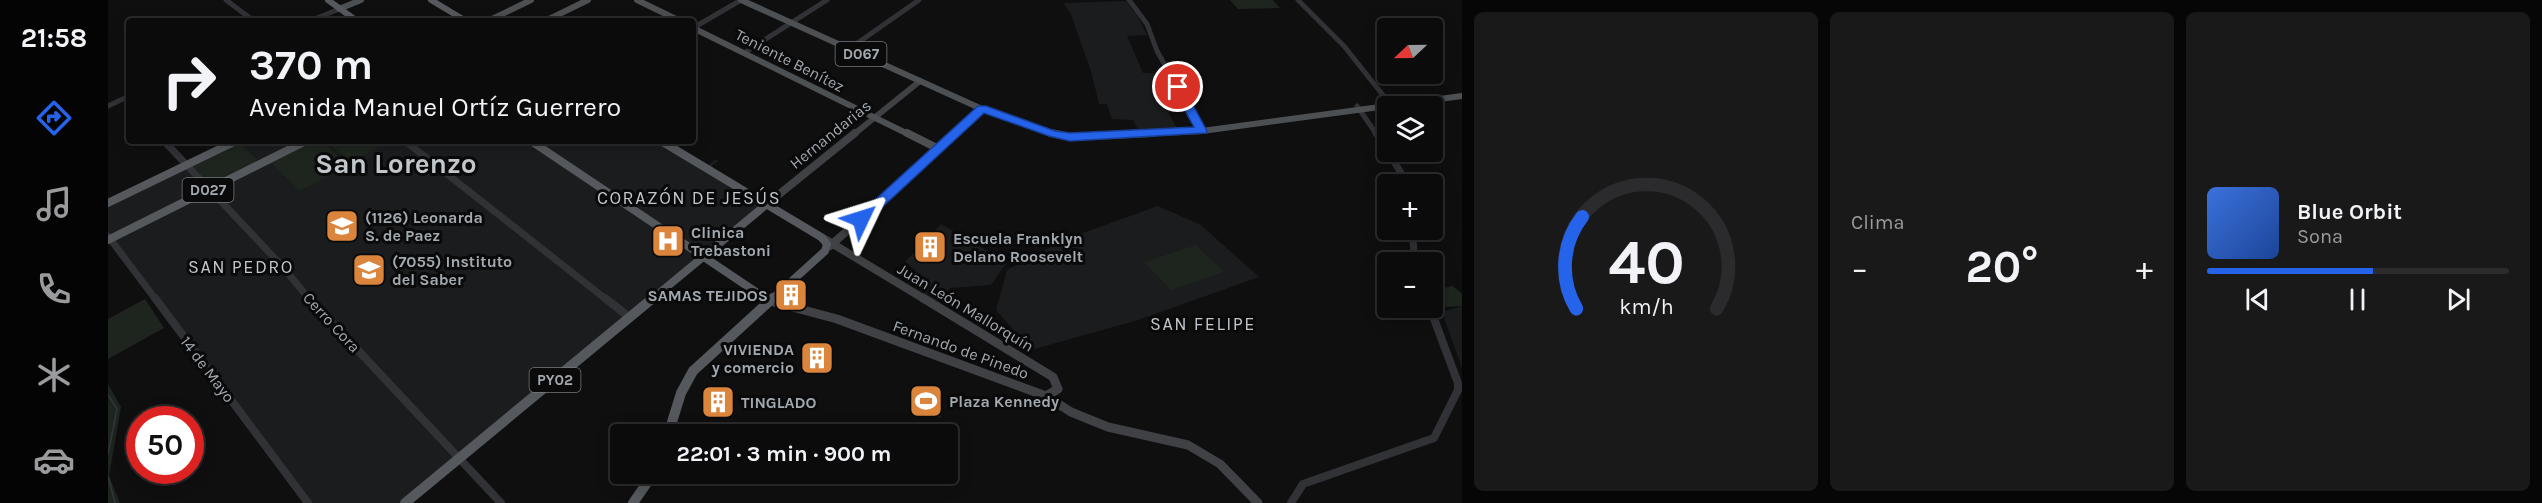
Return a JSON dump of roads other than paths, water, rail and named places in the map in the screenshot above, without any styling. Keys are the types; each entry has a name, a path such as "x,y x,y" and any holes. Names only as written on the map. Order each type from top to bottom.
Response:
{"highway":[{"path":"328,0 352,18"},
{"path":"431,0 461,18"},
{"name":"D027","path":"108,203 230,144"},
{"name":"D027","path":"109,239 300,144"},
{"path":"535,144 770,301"},
{"path":"666,144 767,204 826,243 825,251 699,364 686,380 672,424"},
{"name":"Hernandarias","path":"704,258 767,204"},
{"name":"PY02","path":"409,501 704,258"},
{"path":"633,503 646,484"}],"main road":[{"path":"339,9 361,0"},
{"path":"494,18 531,0"},
{"path":"551,18 588,0"},
{"path":"637,0 674,18"},
{"name":"D067","path":"741,0 982,109 1053,134 1081,135 1201,129 1377,105"},
{"name":"Teniente Benítez","path":"696,29 939,149"},
{"name":"Hernandarias","path":"767,204 920,81"},
{"name":"D067","path":"1443,96 1462,94"},
{"path":"825,251 982,109"},
{"name":"Juan León Mallorquín","path":"820,237 1053,377 1058,389 1046,396"},
{"name":"Fernando de Pinedo","path":"770,301 837,319 1046,396 1071,412 1108,427 1188,445 1220,464 1258,503"}],"street":[{"path":"226,0 250,18"},
{"path":"696,26 741,0"},
{"path":"744,52 827,0"},
{"path":"849,49 919,0"},
{"path":"1129,0 1147,24 1157,51 1201,129"},
{"path":"1298,0 1344,46 1383,96"},
{"path":"317,18 339,9"},
{"path":"241,12 247,18"},
{"path":"108,106 126,100"},
{"path":"1359,107 1377,134"},
{"name":"Cerro Cora","path":"167,144 282,266 326,319 386,378 501,503"},
{"path":"409,144 631,316"},
{"path":"414,144 631,316"},
{"name":"14 de Mayo","path":"109,239 308,503"},
{"path":"1291,503 1303,484 1434,438 1458,390 1458,383 1434,318"}],"waterway":[{"path":"108,395 117,409 108,454"},
{"path":"108,476 115,503"}],"place":[{"name":"(1126) Leonarda S. de Paez","path":"342,226"},
{"name":"Clinica Trebastoni","path":"668,241"},
{"name":"Escuela Franklyn Delano Roosevelt","path":"930,247"},
{"name":"(7055) Instituto del Saber","path":"369,270"},
{"name":"SAMAS TEJIDOS","path":"791,295"},
{"name":"VIVIENDA y comercio","path":"817,358"},
{"name":"Plaza Kennedy","path":"926,401"},
{"name":"TINGLADO","path":"718,402"}],"district":[{"name":"San Lorenzo","path":"396,163"},
{"name":"CORAZÓN DE JESÚS","path":"689,198"},
{"name":"SAN PEDRO","path":"241,267"},
{"name":"SAN FELIPE","path":"1203,324"}]}
